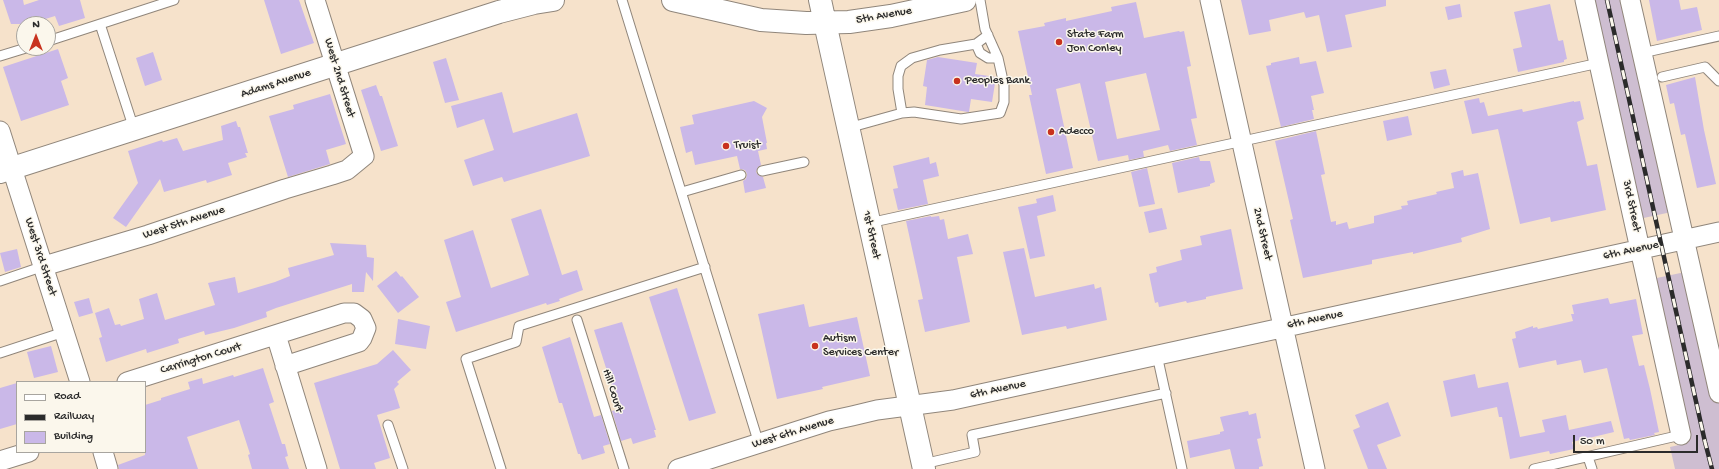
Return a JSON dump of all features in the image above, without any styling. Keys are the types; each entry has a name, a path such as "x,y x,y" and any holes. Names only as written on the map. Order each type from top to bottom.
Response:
{"main road":[{"name":"Adams Avenue","path":"6,170 499,12 552,0"},
{"path":"673,0 761,20 806,24 825,23"},
{"name":"1st Street","path":"820,0 923,466"},
{"name":"5th Avenue","path":"825,23 849,22 890,16 965,0"}],"street":[{"name":"West 2nd Street","path":"315,0 364,156"},
{"name":"2nd Street","path":"1210,0 1315,469"},
{"name":"3rd Street","path":"1585,0 1681,435"},
{"path":"1630,0 1683,240 1719,393"},
{"name":"West 3rd Street","path":"0,131 6,170 44,266 80,381"},
{"name":"West 5th Avenue","path":"44,266 148,235 347,170 364,156"},
{"name":"6th Avenue","path":"910,406 953,400 1719,232"},
{"name":"Carrington Court","path":"130,381 349,312 359,315 365,323 365,334 358,342 285,366"},
{"path":"276,336 317,469"},
{"name":"West 6th Avenue","path":"678,469 829,421 877,410 910,406"},
{"path":"0,461 26,453"},
{"path":"103,453 108,469"}],"lane":[{"path":"56,38 174,0"},
{"path":"622,0 759,444"},
{"path":"848,128 902,113 914,112 961,119 1000,113 1004,102 1004,84 998,58 985,29 980,0"},
{"path":"100,24 134,130"},
{"path":"902,113 898,89 898,76 901,66 912,58 940,50 976,44 988,35"},
{"path":"1642,53 1719,36"},
{"path":"976,44 980,54 988,58 998,58"},
{"path":"0,56 16,51"},
{"path":"869,223 1599,63"},
{"path":"1662,77 1706,67 1719,81"},
{"path":"762,171 804,162"},
{"path":"682,192 741,175"},
{"name":"West 5th Avenue","path":"0,281 44,266"},
{"path":"501,469 466,359 516,342 519,326 705,267"},
{"name":"Hill Court","path":"577,320 624,469"},
{"path":"0,353 64,332"},
{"path":"1157,355 1182,469"},
{"path":"923,466 976,452 972,435 1166,393"},
{"path":"388,425 403,469"},
{"path":"1534,469 1568,465 1588,457 1681,435"},
{"path":"1588,457 1592,469"}],"shaded area":[{"path":"1590,0 1630,0 1676,211 1639,219"},
{"path":"1690,271 1719,404 1719,469 1675,469 1670,447 1688,443 1652,279"}],"building":[{"path":"3,0 23,0 24,5 39,0 80,0 85,18 59,26 56,16 16,16 16,24 11,24"},
{"path":"264,0 299,0 314,43 281,54"},
{"path":"1241,0 1386,0 1386,6 1345,15 1352,47 1327,52 1319,15 1306,18 1304,12 1269,20 1271,31 1249,35"},
{"path":"1649,0 1679,0 1681,10 1697,7 1702,30 1657,41"},
{"path":"1136,2 1144,38 1184,31 1191,66 1187,67 1197,118 1191,119 1197,145 1170,151 1168,145 1143,151 1144,157 1129,160 1128,155 1098,161 1080,83 1056,89 1073,168 1046,174 1029,95 1032,95 1018,31 1045,26 1044,23 1066,18 1066,21 1112,11 1111,7","holes":["1146,73 1160,130 1117,139 1105,82"]},
{"path":"1460,4 1462,17 1448,20 1445,7"},
{"path":"1550,4 1558,40 1563,40 1567,59 1564,60 1564,62 1518,72 1513,49 1522,47 1514,12"},
{"path":"58,49 68,78 61,81 69,105 21,121 3,67 37,56 56,56 56,50"},
{"path":"153,52 162,80 145,86 136,58"},
{"name":"Peoples Bank","path":"938,57 977,63 975,74 996,77 992,102 971,99 969,112 925,105 927,87 923,86 927,60"},
{"path":"1299,57 1300,64 1316,61 1324,93 1311,96 1314,119 1281,127 1266,66 1271,65 1271,63"},
{"path":"446,58 459,100 445,103 433,62"},
{"path":"1446,69 1450,85 1434,89 1430,72"},
{"path":"1695,77 1704,130 1716,184 1697,188 1685,134 1681,135 1674,103 1670,104 1666,85"},
{"path":"376,85 380,96 382,96 398,146 381,151 361,90"},
{"path":"502,92 513,133 577,113 590,156 504,182 502,177 473,186 464,160 494,150 484,119 457,128 451,106"},
{"path":"330,94 346,144 326,150 330,164 288,177 269,116 294,109 293,105"},
{"path":"1479,98 1480,103 1484,102 1488,116 1522,109 1523,112 1580,101 1584,119 1577,122 1587,166 1597,164 1606,210 1551,222 1550,217 1520,224 1498,129 1472,134 1464,101"},
{"name":"Truist","path":"754,101 767,108 762,117 767,149 758,151 761,165 758,167 756,172 758,175 763,177 766,188 745,193 743,181 746,179 747,174 745,170 740,169 737,156 695,165 692,151 686,153 680,127 694,124 692,115"},
{"path":"1408,116 1412,135 1387,141 1383,121"},
{"path":"236,121 238,127 240,127 248,153 245,153 247,157 228,163 232,175 207,183 206,180 164,192 160,179 126,227 113,218 138,183 128,151 162,140 163,142 177,138 183,151 223,140 221,126"},
{"path":"1316,131 1325,174 1321,175 1331,222 1336,221 1336,225 1347,222 1349,229 1374,223 1374,216 1402,209 1401,206 1408,205 1407,201 1437,194 1436,192 1454,188 1451,173 1463,170 1464,176 1478,173 1490,229 1461,238 1462,242 1413,254 1413,252 1372,260 1372,264 1303,278 1290,220 1293,219 1275,141"},
{"path":"929,157 930,164 936,162 939,176 923,180 928,204 898,210 893,189 898,188 893,166"},
{"path":"1199,157 1200,161 1210,161 1215,182 1210,184 1210,186 1178,193 1172,163"},
{"path":"1147,168 1155,204 1139,207 1131,172"},
{"path":"1053,195 1056,211 1037,216 1045,256 1030,259 1018,207 1037,203 1036,199"},
{"path":"1162,208 1167,229 1149,233 1144,212"},
{"path":"541,209 562,275 577,270 583,290 559,299 560,301 547,305 546,303 456,332 446,302 461,297 444,240 473,230 491,288 529,275 511,219"},
{"path":"939,216 940,220 944,219 948,239 968,234 973,254 957,257 970,322 925,332 918,300 923,299 906,221"},
{"path":"1231,229 1243,289 1206,297 1206,299 1187,303 1186,301 1159,307 1158,302 1155,303 1149,274 1157,272 1156,267 1182,260 1180,250 1202,245 1200,236"},
{"path":"330,243 366,245 367,257 374,258 373,281 366,272 364,292 352,292 352,284 276,308 266,312 267,317 234,328 205,335 204,331 178,339 179,343 147,353 146,349 106,362 99,338 102,337 95,313 109,308 115,325 120,324 121,326 144,319 139,299 157,293 165,320 215,305 208,283 235,277 238,293 275,282 290,276 288,268 334,255"},
{"path":"1024,248 1035,297 1094,284 1095,289 1101,287 1107,320 1067,329 1066,326 1022,335 1003,252"},
{"path":"17,249 21,267 5,272 0,253"},
{"path":"396,271 419,297 398,313 377,286"},
{"path":"677,288 716,413 689,421 649,297"},
{"path":"89,298 93,313 79,317 74,302"},
{"path":"1608,298 1610,304 1636,299 1643,334 1632,336 1639,366 1644,365 1650,389 1659,432 1654,433 1655,435 1630,440 1629,438 1624,439 1607,368 1584,373 1581,360 1557,365 1556,360 1519,368 1512,339 1516,338 1515,332 1533,326 1533,328 1537,327 1538,329 1573,321 1571,314 1574,314 1572,305"},
{"name":"Autism Services Center","path":"804,304 809,327 857,317 870,376 822,387 823,389 777,399 758,314"},
{"path":"398,319 430,326 426,349 395,344"},
{"path":"622,322 656,430 654,430 656,437 633,444 631,438 621,441 612,411 619,409 594,330"},
{"path":"570,337 594,417 601,415 610,444 603,446 605,453 582,460 580,454 578,454 562,403 559,403 542,347"},
{"path":"51,346 58,372 34,378 27,352"},
{"path":"393,350 411,370 397,382 399,384 394,389 400,408 377,415 390,458 374,463 376,469 340,469 314,383 377,364"},
{"path":"263,368 274,402 269,404 282,444 285,444 288,456 285,457 289,469 252,469 248,455 250,454 239,420 187,437 198,469 119,469 118,465 145,455 146,453 146,405 161,400 161,398 190,389 188,382 202,378 203,384 233,375 234,377"},
{"path":"1475,374 1478,388 1508,382 1520,437 1545,432 1542,420 1566,415 1569,430 1611,421 1614,432 1572,442 1574,449 1550,454 1549,451 1510,459 1502,417 1499,417 1497,407 1451,417 1443,381"},
{"path":"16,383 16,424 0,429 0,388"},
{"path":"1388,402 1401,436 1377,445 1387,469 1368,469 1353,430 1360,427 1355,415"},
{"path":"1248,411 1249,415 1256,413 1261,438 1257,439 1263,466 1259,467 1259,469 1235,469 1230,449 1190,458 1187,441 1220,434 1220,432 1224,431 1220,417"}],"railway":[{"path":"1607,0 1712,469"}],"place":[{"name":"State Farm Jon Conley","path":"1059,42"},
{"name":"Peoples Bank","path":"957,81"},
{"name":"Adecco","path":"1051,132"},
{"name":"Truist","path":"726,146"},
{"name":"Autism Services Center","path":"815,346"}]}
